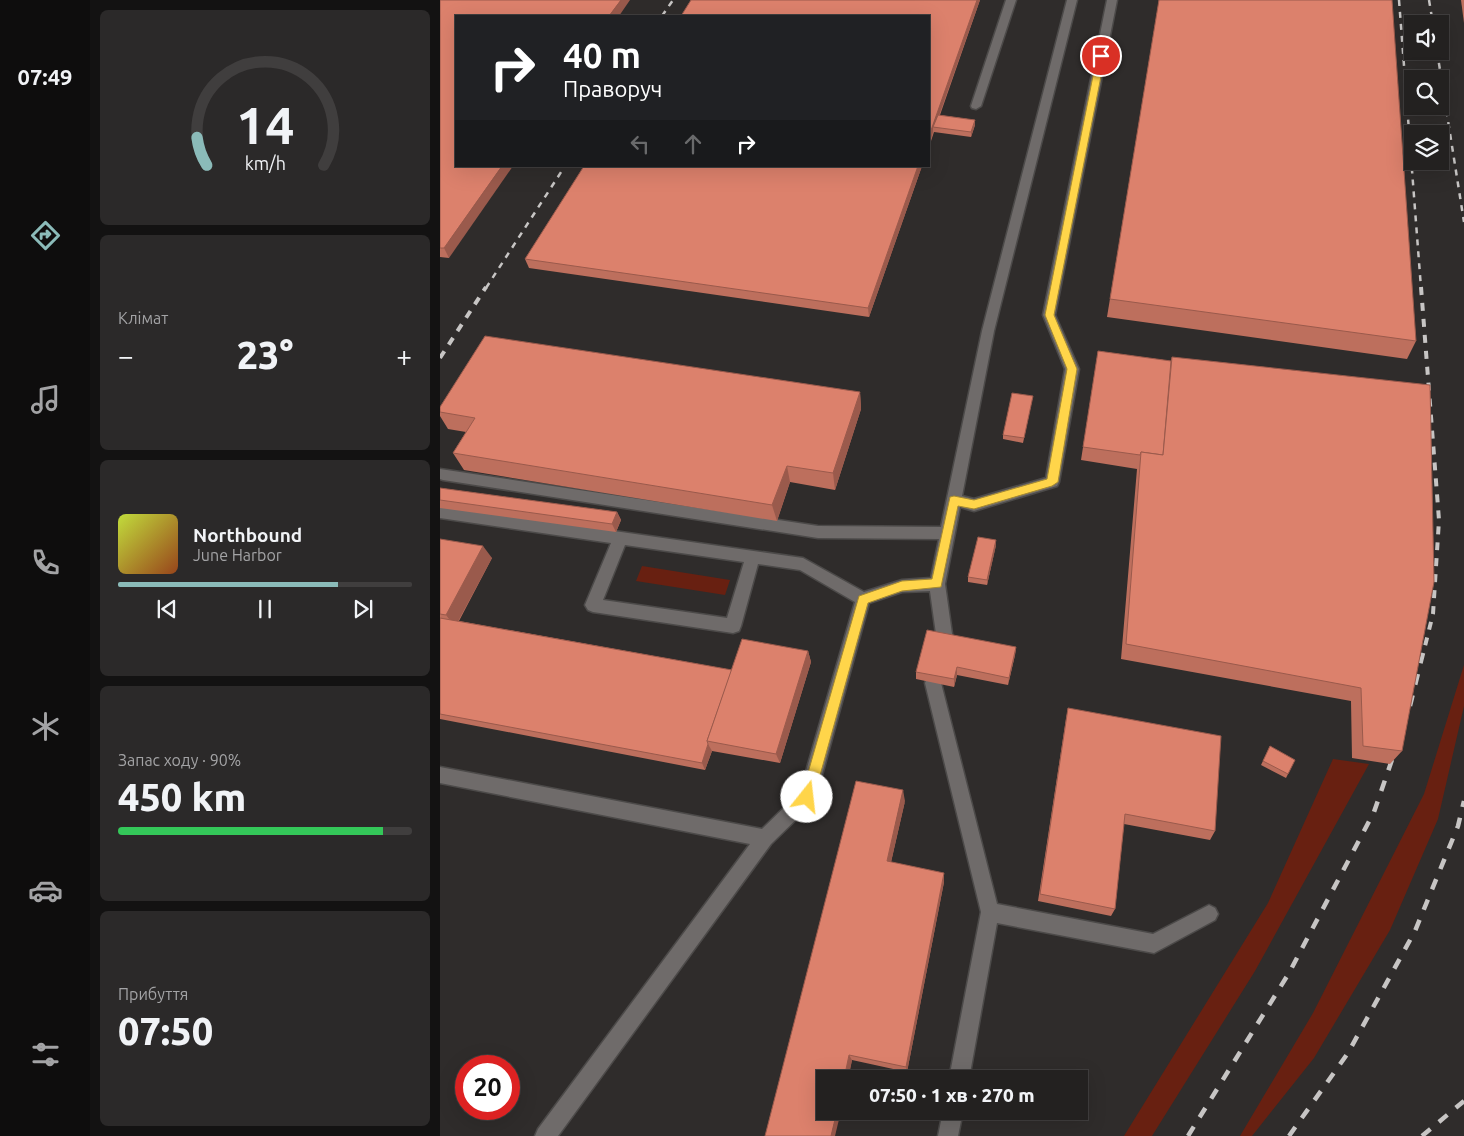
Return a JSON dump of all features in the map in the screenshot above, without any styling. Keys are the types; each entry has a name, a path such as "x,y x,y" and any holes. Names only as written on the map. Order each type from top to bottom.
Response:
{"lane":[{"path":"976,106 1011,0"},
{"path":"945,641 937,584 947,533 988,332 1072,0"},
{"path":"954,500 974,504 1052,482 1072,369 1050,315 1112,0"},
{"path":"443,474 818,532 947,533"},
{"path":"440,512 803,564 863,599 902,586 937,584"},
{"path":"620,538 593,605 733,626 752,557"},
{"path":"545,1136 765,838 807,797 863,599"},
{"path":"933,683 990,912 961,1070"},
{"path":"440,775 765,838"},
{"path":"990,912 1154,944 1210,914"},
{"path":"948,1136 951,1120"}],"shaded area":[{"path":"642,566 730,580 725,595 636,581"},
{"path":"1464,665 1464,706 1438,819 1390,930 1314,1058 1252,1136 1240,1136 1313,1013 1424,794"},
{"path":"1333,759 1369,764 1255,971 1152,1136 1124,1136 1268,903"}],"building":[{"path":"440,0 621,0 610,15 455,15 455,167 501,167 444,248 440,248"},
{"path":"691,0 977,0 930,133 930,15 682,15"},
{"path":"1159,0 1392,0 1416,341 1110,299"},
{"path":"938,115 975,120 971,132 933,127"},
{"path":"583,167 918,167 868,308 525,259"},
{"path":"485,336 860,392 833,473 787,466 772,505 453,453 475,418 440,412 440,407"},
{"path":"1098,351 1171,361 1163,455 1141,452 1140,455 1083,447"},
{"path":"1172,357 1430,385 1434,582 1402,751 1363,746 1361,688 1126,644 1141,452 1163,455"},
{"path":"1012,393 1033,396 1024,438 1003,435"},
{"path":"440,488 617,512 612,524 440,500"},
{"path":"978,537 996,540 987,580 968,577"},
{"path":"440,539 483,546 446,615 440,614"},
{"path":"440,618 732,670 707,741 708,744 702,763 440,714"},
{"path":"927,630 1016,647 1009,678 957,667 954,679 916,672"},
{"path":"742,639 808,651 776,754 707,741"},
{"path":"1068,708 1221,736 1215,831 1125,814 1115,909 1040,894"},
{"path":"1270,746 1295,760 1288,774 1263,761"},
{"path":"856,781 903,790 887,861 944,873 906,1067 849,1055 846,1070 816,1070 816,1120 835,1120 831,1136 765,1136"}],"railway":[{"path":"663,15 673,0"},
{"path":"1399,0 1421,288"},
{"path":"1429,0 1432,15"},
{"path":"1438,60 1464,222"},
{"path":"486,288 564,167"},
{"path":"440,358 486,287"},
{"path":"1421,287 1439,520 1433,614 1422,658"},
{"path":"1410,706 1422,657"},
{"path":"1188,1136 1289,973 1374,812 1395,751"},
{"path":"1289,1136 1348,1053 1415,931 1458,826 1464,801"},
{"path":"1422,1136 1464,1101"}],"route":[{"path":"807,797 863,599 902,586 937,584 954,500 974,504 1052,482 1072,369 1050,315 1101,56"}]}
